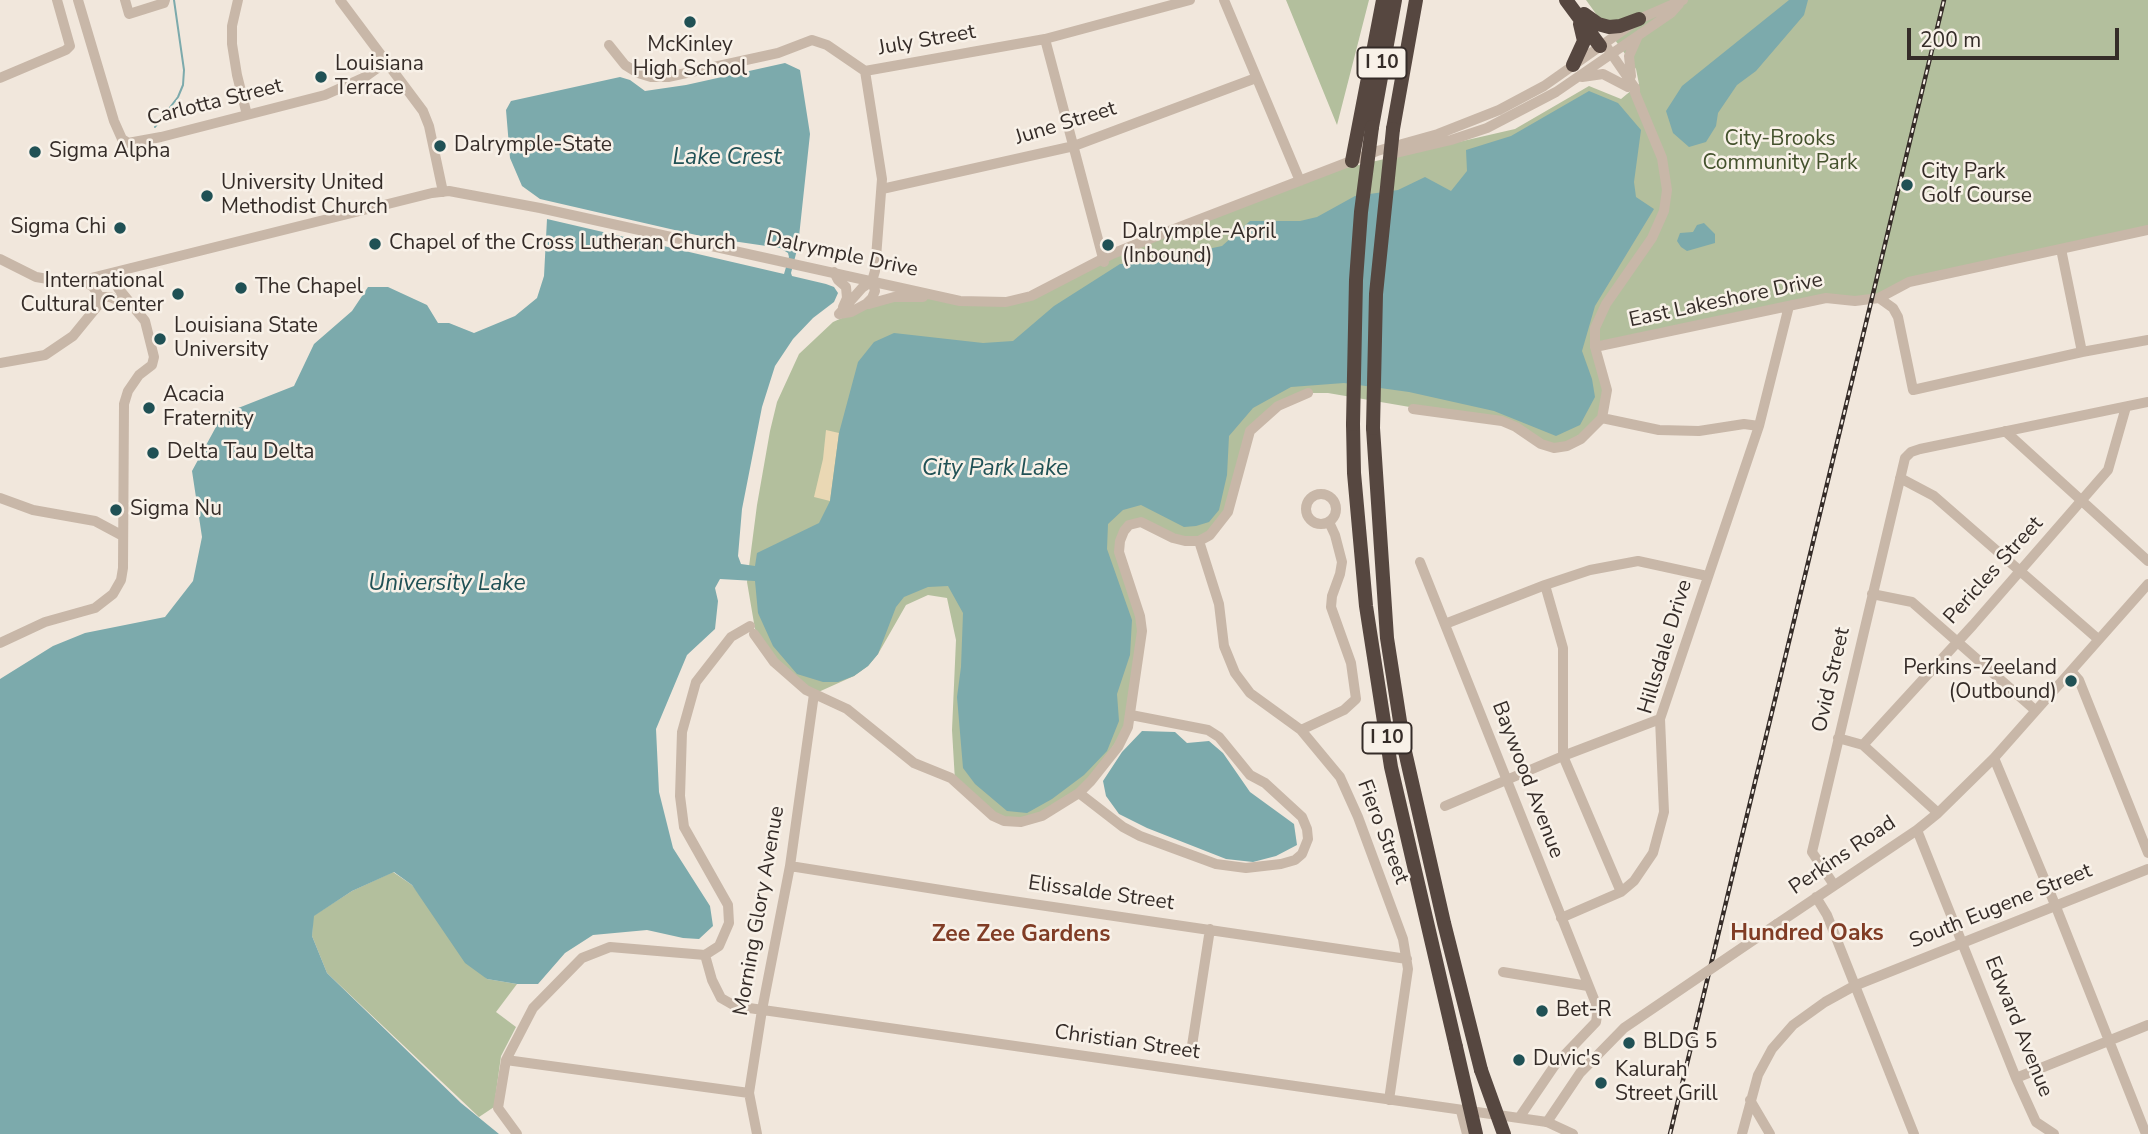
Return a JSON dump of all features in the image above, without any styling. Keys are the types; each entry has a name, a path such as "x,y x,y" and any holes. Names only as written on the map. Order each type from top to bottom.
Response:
{"highway":[{"path":"1352,161 1383,0"},
{"name":"I 10","path":"1395,0 1372,127 1361,212 1355,293 1354,473 1366,606 1391,767 1476,1134"},
{"name":"I 10","path":"1416,0 1393,129 1383,203 1376,294 1373,428 1387,638 1402,733 1495,1134"},
{"path":"1401,78 1426,0"},
{"path":"1566,0 1598,24 1609,27 1641,25"},
{"path":"1578,9 1606,49"},
{"path":"1575,72 1584,38 1578,9"},
{"path":"1481,1070 1504,1134"}],"street":[{"path":"0,78 70,46 57,0"},
{"name":"Carlotta Street","path":"78,0 114,121 122,139 128,143 340,91 365,78 386,62"},
{"path":"125,0 129,15 164,3 165,0"},
{"path":"238,0 232,26 232,44 247,115"},
{"path":"340,0 410,91 425,116 443,192"},
{"name":"July Street","path":"609,45 625,65 638,74 650,77 668,77 778,53 812,40 827,45 865,71 1045,39 1190,0"},
{"path":"1224,0 1300,181"},
{"name":"Dalrymple Drive","path":"1352,161 1379,158 1463,136 1503,120 1556,92 1575,72 1606,49 1683,1"},
{"path":"1632,88 1629,56 1641,25"},
{"path":"1045,39 1104,261"},
{"path":"1545,97 1552,87 1606,49"},
{"name":"East Lakeshore Drive","path":"1602,418 1606,390 1595,346 1595,328 1600,314 1661,221 1666,203 1667,180 1662,158 1632,88 1606,49"},
{"path":"862,306 874,294 872,281 882,189 865,71"},
{"path":"1575,72 1603,74 1632,88"},
{"name":"Dalrymple Drive","path":"0,259 36,277 60,281 83,280 443,192 483,196 935,296 981,303 1017,300 1051,287 1149,239 1352,161 1438,134 1499,110 1575,72"},
{"name":"June Street","path":"882,189 1074,146 1256,78"},
{"name":"East Lakeshore Drive","path":"1595,346 1826,298 1879,298 1909,282 2148,230"},
{"path":"2061,249 2082,352"},
{"name":"Dalrymple Drive","path":"118,286 126,275 142,265"},
{"path":"834,272 847,290 847,298 839,314 894,298 935,296"},
{"path":"0,643 33,626 84,612 106,601 121,580 124,404 128,391 139,375 152,365 154,357 147,327 140,313 118,286 115,277 104,274 93,286 97,294 140,313"},
{"name":"Dalrymple Drive","path":"83,280 93,286"},
{"path":"842,310 872,281"},
{"path":"0,363 46,355 73,336 118,286"},
{"path":"1879,298 1893,308 1898,317 1913,390 2148,340"},
{"name":"Hillsdale Drive","path":"1560,918 1621,892 1634,881 1653,853 1664,812 1660,719 1759,426 1789,306"},
{"path":"517,1134 498,1108 506,1060 533,1008 582,958 610,947 705,955 719,946 729,923 728,905 684,827 680,796 682,732 696,682 731,637 752,630 774,662 814,694 847,709 914,763 951,778 999,819 1021,822 1034,820 1079,793 1095,777 1124,737 1131,715 1142,631 1140,616 1119,552 1122,535 1129,525 1141,522 1177,540 1199,541 1214,531 1228,512 1250,431 1278,406 1308,393"},
{"path":"2005,431 2148,402"},
{"name":"Pericles Street","path":"1863,745 2108,470 2126,407"},
{"path":"1413,409 1502,421 1541,444 1554,448 1567,446 1581,439 1602,418 1659,430 1699,431 1744,425 1759,426"},
{"path":"2005,431 2148,561"},
{"name":"Ovid Street","path":"1834,885 1812,852 1905,458 1911,452 2005,431"},
{"path":"1900,478 1934,496 2098,639"},
{"path":"0,498 33,510 95,521 123,536"},
{"path":"1301,730 1355,702 1348,651 1331,607 1342,562 1329,522"},
{"name":"Fiero Street","path":"1199,541 1217,597 1224,646 1235,673 1250,692 1301,730 1332,765 1348,794 1403,939 1407,959 1407,983 1389,1100"},
{"path":"1445,624 1590,570 1638,561 1707,576"},
{"name":"Baywood Avenue","path":"1420,562 1598,1013 1596,1022 1555,1065 1519,1118"},
{"name":"Perkins Road","path":"1542,1134 1580,1073 1624,1028 1917,830 1938,813 1994,758 2148,584"},
{"path":"1545,585 1563,648 1563,756 1621,892"},
{"path":"1872,594 1912,602 2035,710"},
{"path":"2071,671 2079,680 2148,853"},
{"name":"Morning Glory Avenue","path":"757,1134 749,1093 790,866 814,694"},
{"path":"1079,793 1123,827 1140,836 1216,864 1246,867 1281,864 1302,854 1308,839 1302,817 1265,783 1250,775 1219,737 1208,730 1131,715"},
{"path":"1445,806 1660,719"},
{"path":"1838,738 1863,745 1938,813"},
{"path":"1994,758 2146,1134"},
{"name":"Edward Avenue","path":"1917,830 2016,1078 2036,1122 2054,1134"},
{"name":"Elissalde Street","path":"790,866 1407,959"},
{"name":"South Eugene Street","path":"1742,1134 1758,1076 1772,1049 1793,1025 1854,986 2148,869"},
{"path":"1816,897 1827,915 1914,1134"},
{"path":"1191,1052 1210,929"},
{"name":"Christian Street","path":"705,955 721,999 735,1006 1548,1122 1573,1134"},
{"path":"1503,972 1588,986"},
{"path":"2016,1078 2148,1025"},
{"path":"506,1060 749,1093"},
{"path":"1750,1100 1770,1134"},
{"path":"1461,1111 1467,1134"},
{"name":"Edward Avenue","path":"2033,1134 2036,1122"}],"green space":[{"path":"1286,0 1369,0 1337,125"},
{"name":"City-Brooks Community Park","path":"1586,0 2148,0 2148,230 1909,282 1879,298 1826,298 1596,346 1607,390 1602,418 1561,448 1541,444 1509,424 1328,393 1308,393 1255,425 1230,507 1215,531 1194,541 1138,522 1126,527 1120,552 1141,623 1129,721 1091,781 1042,816 999,819 955,781 952,730 956,640 947,598 928,595 906,605 878,654 868,666 854,676 814,694 781,670 755,629 747,582 757,505 777,402 799,354 833,322 882,300 935,296 1017,300 1103,259 1315,175 1515,129 1589,86 1621,99 1639,84 1636,69"},
{"path":"393,872 412,885 487,979 517,984 496,1012 516,1027 501,1056 494,1107 479,1117 327,973 312,936 313,916 352,891"}],"sand":[{"path":"826,430 839,433 830,501 814,497 823,459"}],"water":[{"path":"1789,0 1808,0 1804,15 1756,71 1737,85 1718,113 1716,126 1706,142 1689,147 1673,133 1666,111 1682,86"},
{"name":"University Lake","path":"785,63 800,70 810,134 798,246 791,273 792,276 834,287 838,293 834,302 813,318 793,339 775,366 762,407 742,509 738,556 741,564 755,566 757,553 819,523 830,501 839,433 858,362 874,342 894,333 983,343 1013,341 1054,306 1120,264 1141,263 1222,246 1250,221 1300,221 1317,217 1355,196 1398,190 1425,177 1451,191 1467,171 1466,150 1511,136 1589,91 1618,103 1641,130 1634,182 1636,197 1654,209 1595,306 1582,351 1595,397 1580,425 1556,436 1494,411 1409,392 1344,383 1291,387 1253,408 1229,436 1227,475 1219,510 1209,522 1184,527 1141,505 1123,510 1108,524 1107,549 1132,620 1130,655 1117,694 1119,721 1107,751 1084,775 1052,799 1027,813 1007,811 975,784 963,768 957,697 963,613 948,586 928,587 904,597 896,607 878,654 868,666 854,676 838,682 823,682 797,674 773,646 758,613 755,581 720,579 715,588 718,601 715,629 687,655 656,729 659,792 673,848 710,906 713,926 699,939 647,930 593,935 565,953 538,984 517,984 487,979 465,963 412,885 394,872 352,891 314,916 312,936 327,973 461,1103 499,1134 0,1134 0,679 53,646 85,633 165,617 193,581 202,537 192,471 223,414 294,386 314,344 352,311 368,287 388,287 427,305 438,323 449,323 474,333 515,316 537,298 544,276 547,219 784,274 789,257 788,253 780,248 705,237 540,199 522,186 510,158 506,110 511,101 620,77 630,80 645,91 686,85"},
{"path":"1704,223 1715,234 1715,243 1687,251 1681,247 1677,241 1680,233 1693,232 1697,225"},
{"path":"1142,731 1175,732 1187,743 1209,741 1223,753 1250,792 1294,824 1297,845 1276,856 1253,862 1226,859 1119,814 1106,796 1103,781 1122,752"}],"waterway":[{"path":"155,127 178,97 183,85 184,70 174,0"}],"railway":[{"path":"1670,1134 1944,0"}],"place":[{"name":"McKinley High School","path":"690,22"},
{"name":"Louisiana Terrace","path":"321,77"},
{"name":"Dalrymple-State","path":"440,146"},
{"name":"Sigma Alpha","path":"35,152"},
{"name":"City Park Golf Course","path":"1907,185"},
{"name":"University United Methodist Church","path":"207,196"},
{"name":"Sigma Chi","path":"120,228"},
{"name":"Chapel of the Cross Lutheran Church","path":"375,244"},
{"name":"Dalrymple-April (Inbound)","path":"1108,245"},
{"name":"The Chapel","path":"241,288"},
{"name":"International Cultural Center","path":"178,294"},
{"name":"Louisiana State University","path":"160,339"},
{"name":"Acacia Fraternity","path":"149,408"},
{"name":"Delta Tau Delta","path":"153,453"},
{"name":"Sigma Nu","path":"116,510"},
{"name":"Perkins-Zeeland (Outbound)","path":"2071,681"},
{"name":"Bet-R","path":"1542,1011"},
{"name":"BLDG 5","path":"1629,1043"},
{"name":"Duvic's","path":"1519,1060"},
{"name":"Kalurah Street Grill","path":"1601,1083"}],"district":[{"name":"Hundred Oaks","path":"1807,934"},
{"name":"Zee Zee Gardens","path":"1021,935"}],"water label":[{"name":"Lake Crest","path":"727,158"},
{"name":"City Park Lake","path":"995,469"}]}
